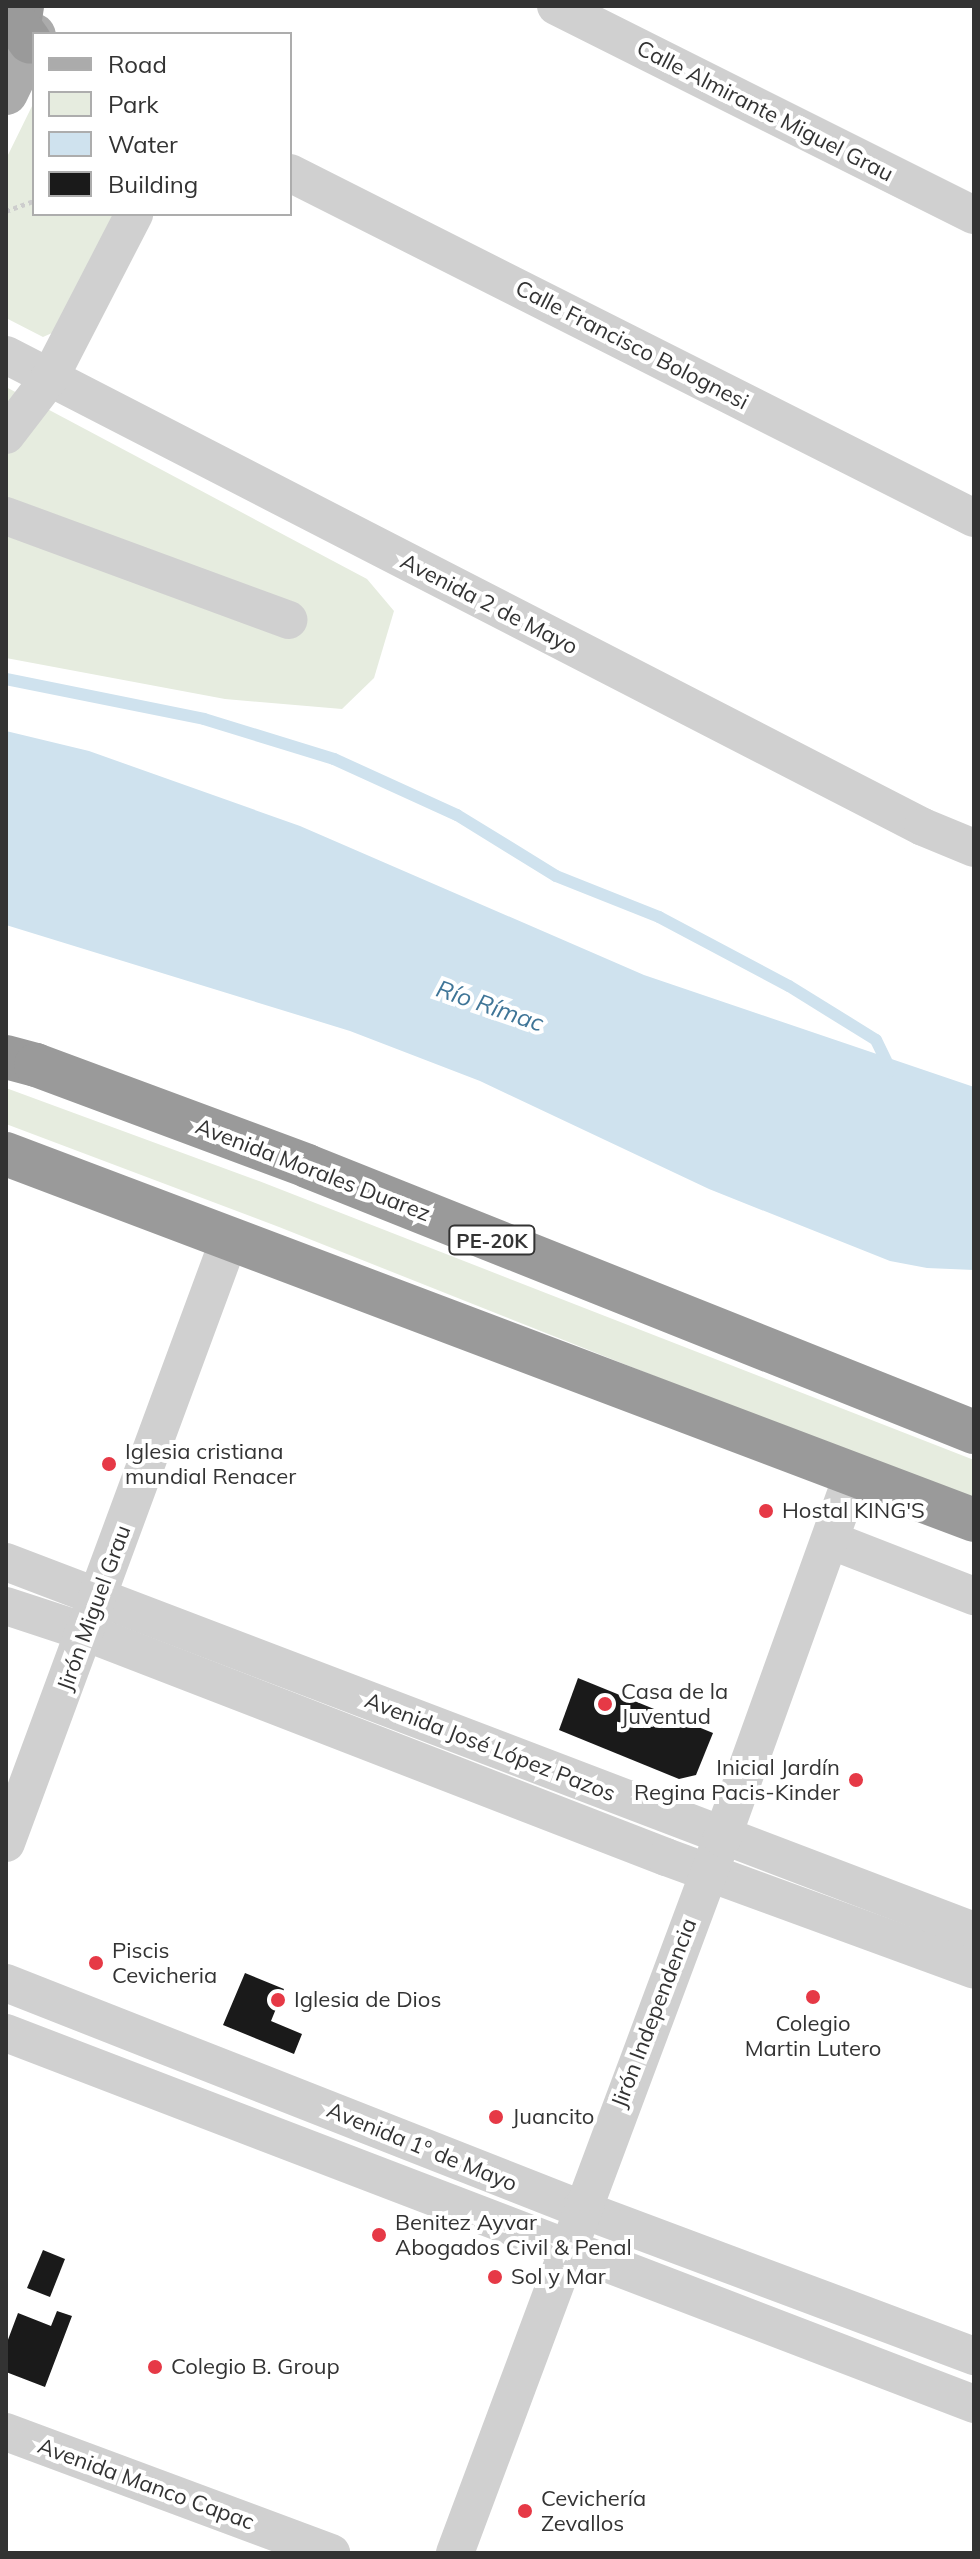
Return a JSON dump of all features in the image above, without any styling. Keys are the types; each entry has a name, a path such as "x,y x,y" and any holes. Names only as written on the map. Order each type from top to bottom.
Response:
{"highway":[{"name":"Avenida Morales Duarez","path":"6,1057 36,1065 307,1166 974,1432"},
{"path":"6,1154 854,1472 974,1520"}],"main road":[{"path":"6,93 32,33"}],"street":[{"name":"Calle Almirante Miguel Grau","path":"556,6 974,215"},
{"name":"Calle Francisco Bolognesi","path":"292,174 973,516"},
{"path":"6,435 49,379 133,216"},
{"name":"Avenida 2 de Mayo","path":"6,355 923,827 974,848"},
{"path":"6,516 288,620"},
{"name":"Jirón Miguel Grau","path":"6,1843 230,1237"},
{"name":"Jirón Independencia","path":"455,2553 722,1838 854,1472"},
{"path":"830,1540 974,1596"},
{"name":"Avenida José López Pazos","path":"6,1562 99,1595 722,1838 974,1931"},
{"name":"Avenida José López Pazos","path":"6,1606 85,1632 708,1872 974,1970"},
{"name":"Avenida 1º de Mayo","path":"6,1983 581,2209 974,2356"},
{"name":"Avenida 1º de Mayo","path":"6,2033 974,2404"},
{"name":"Avenida Manco Capac","path":"6,2432 331,2553"}],"path":[{"path":"6,211 32,202"}],"green space":[{"path":"32,106 32,216 113,216 52,333 43,337 6,318 6,159"},
{"path":"6,387 367,579 394,611 374,678 342,709 225,699 6,658"},
{"path":"6,1088 259,1181 974,1460 974,1503 279,1227 6,1124"}],"water":[{"name":"Río Rímac","path":"6,731 89,751 300,826 644,975 974,1087 974,1270 927,1268 890,1261 709,1189 480,1081 350,1031 6,925"}],"building":[{"name":"Casa de la Juventud","path":"578,1678 713,1733 696,1775 679,1779 559,1730"},
{"path":"245,1973 284,1989 271,2021 302,2034 294,2054 223,2025"},
{"path":"43,2250 65,2259 50,2297 27,2288"},
{"path":"57,2311 72,2316 45,2387 6,2372 6,2345 18,2313 51,2326"}],"waterway":[{"path":"6,679 204,719 334,759 457,815 556,876 659,917 789,986 876,1040 891,1071"}],"place":[{"name":"Iglesia cristiana mundial Renacer","path":"109,1464"},
{"name":"Hostal KING'S","path":"766,1511"},
{"name":"Casa de la Juventud","path":"605,1704"},
{"name":"Inicial Jardín Regina Pacis-Kinder","path":"856,1780"},
{"name":"Piscis Cevicheria","path":"96,1963"},
{"name":"Colegio Martin Lutero","path":"813,1997"},
{"name":"Iglesia de Dios","path":"278,2000"},
{"name":"Juancito","path":"496,2117"},
{"name":"Benitez Ayvar Abogados Civil & Penal","path":"379,2235"},
{"name":"Sol y Mar","path":"495,2277"},
{"name":"Colegio B. Group","path":"155,2367"},
{"name":"Cevichería Zevallos","path":"525,2511"}]}
